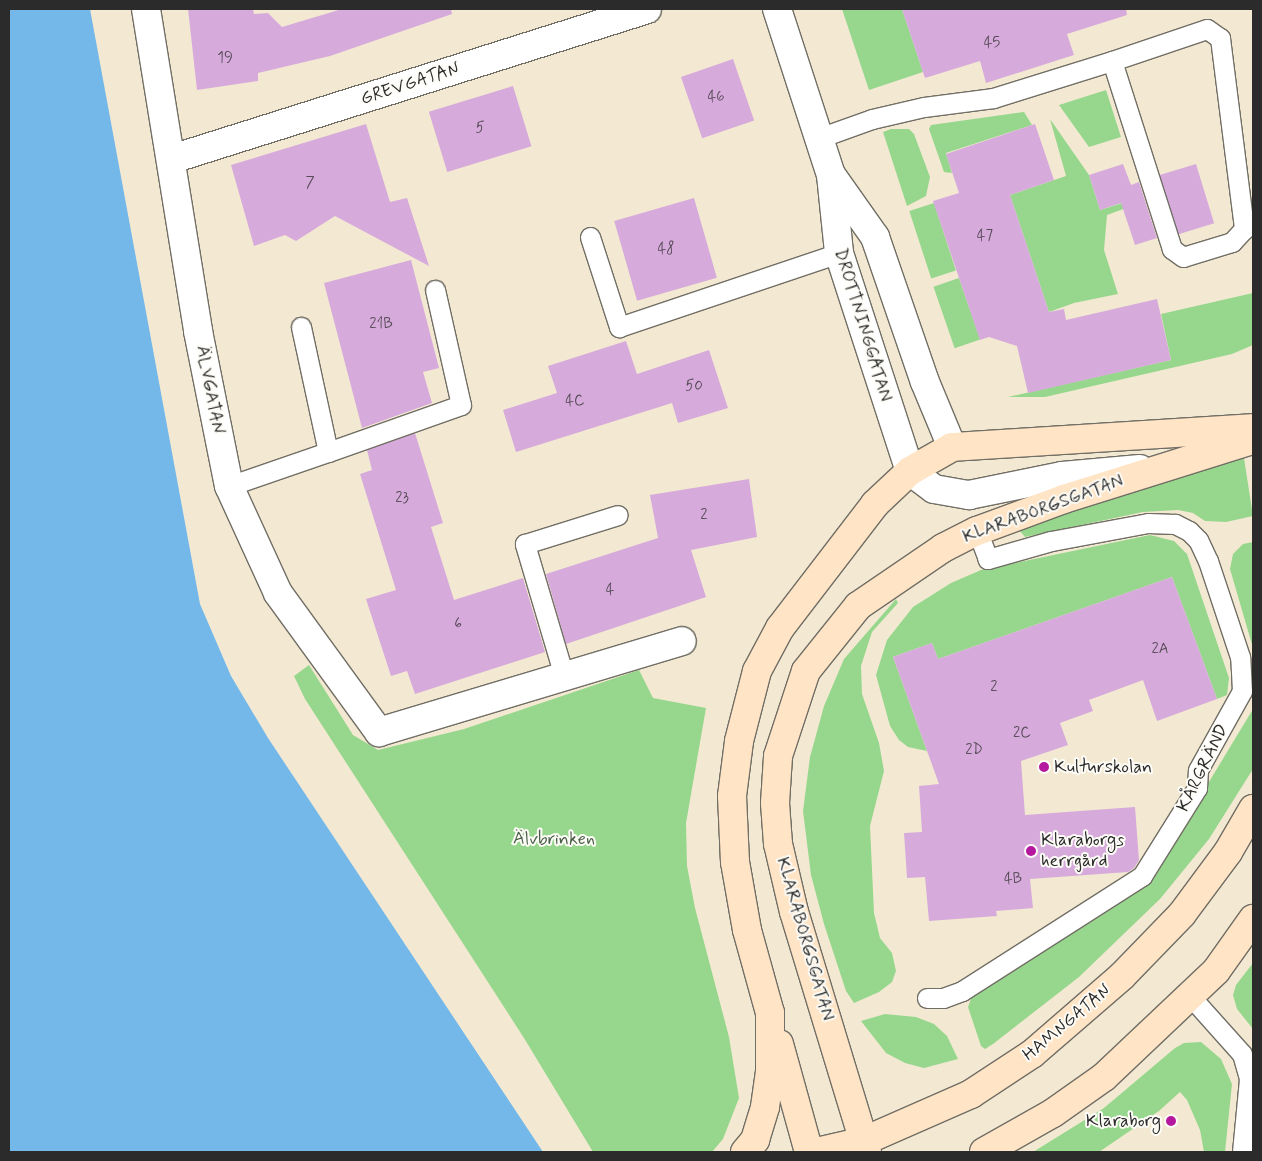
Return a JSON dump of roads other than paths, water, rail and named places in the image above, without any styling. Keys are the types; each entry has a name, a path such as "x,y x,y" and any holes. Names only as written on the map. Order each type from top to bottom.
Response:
{"street":[{"name":"ÄLVGATAN","path":"146,9 172,159 198,331 229,486 278,593 379,732 564,676"},
{"name":"GREVGATAN","path":"172,159 647,9"},
{"name":"DROTTNINGGATAN","path":"777,9 831,176 838,253 910,471"},
{"name":"DROTTNINGGATAN","path":"831,176 875,238 925,382 952,447"},
{"path":"809,1152 747,930 735,862 732,796 739,741 757,671 780,628 876,504 910,471 952,447 1253,428"},
{"name":"KLARABORGSGATAN","path":"863,1149 794,912 778,844 775,803 778,756 806,671 858,606 919,562 976,531 1154,468 1253,439"},
{"path":"910,471 934,488 969,495 1062,476 1154,468"},
{"path":"564,676 682,641"},
{"name":"HAMNGATAN","path":"817,1152 863,1149 971,1094 1060,1031 1122,976 1182,914 1228,852 1253,809"},
{"path":"984,1152 1054,1113 1104,1077 1191,997 1216,971 1253,919"},
{"path":"745,1152 755,1140 765,1107 770,1070 770,1013"}],"lane":[{"path":"819,138 872,119 924,107 993,98 1206,29 1220,38 1244,229 1232,242 1183,257 1172,249 1112,61"},
{"path":"590,237 619,326 838,253"},
{"path":"229,486 461,405 435,290"},
{"path":"301,327 328,452"},
{"path":"564,676 525,544 618,515"},
{"name":"KÅRGRÄND","path":"927,998 943,998 962,991 1142,876 1197,788 1198,770 1242,690 1240,657 1208,561 1198,540 1189,531 1176,524 1148,523 1050,541 988,559 976,531"},
{"path":"1191,997 1242,1054 1249,1079 1242,1152"}],"water":[{"path":"9,9 90,9 200,604 231,676 268,738 543,1152 9,1152"}],"place":[{"name":"Kulturskolan","path":"1044,767"},
{"name":"Klaraborgs herrgård","path":"1031,851"},
{"name":"Klaraborg","path":"1171,1121"}],"park label":[{"name":"Älvbrinken","path":"554,839"}]}
